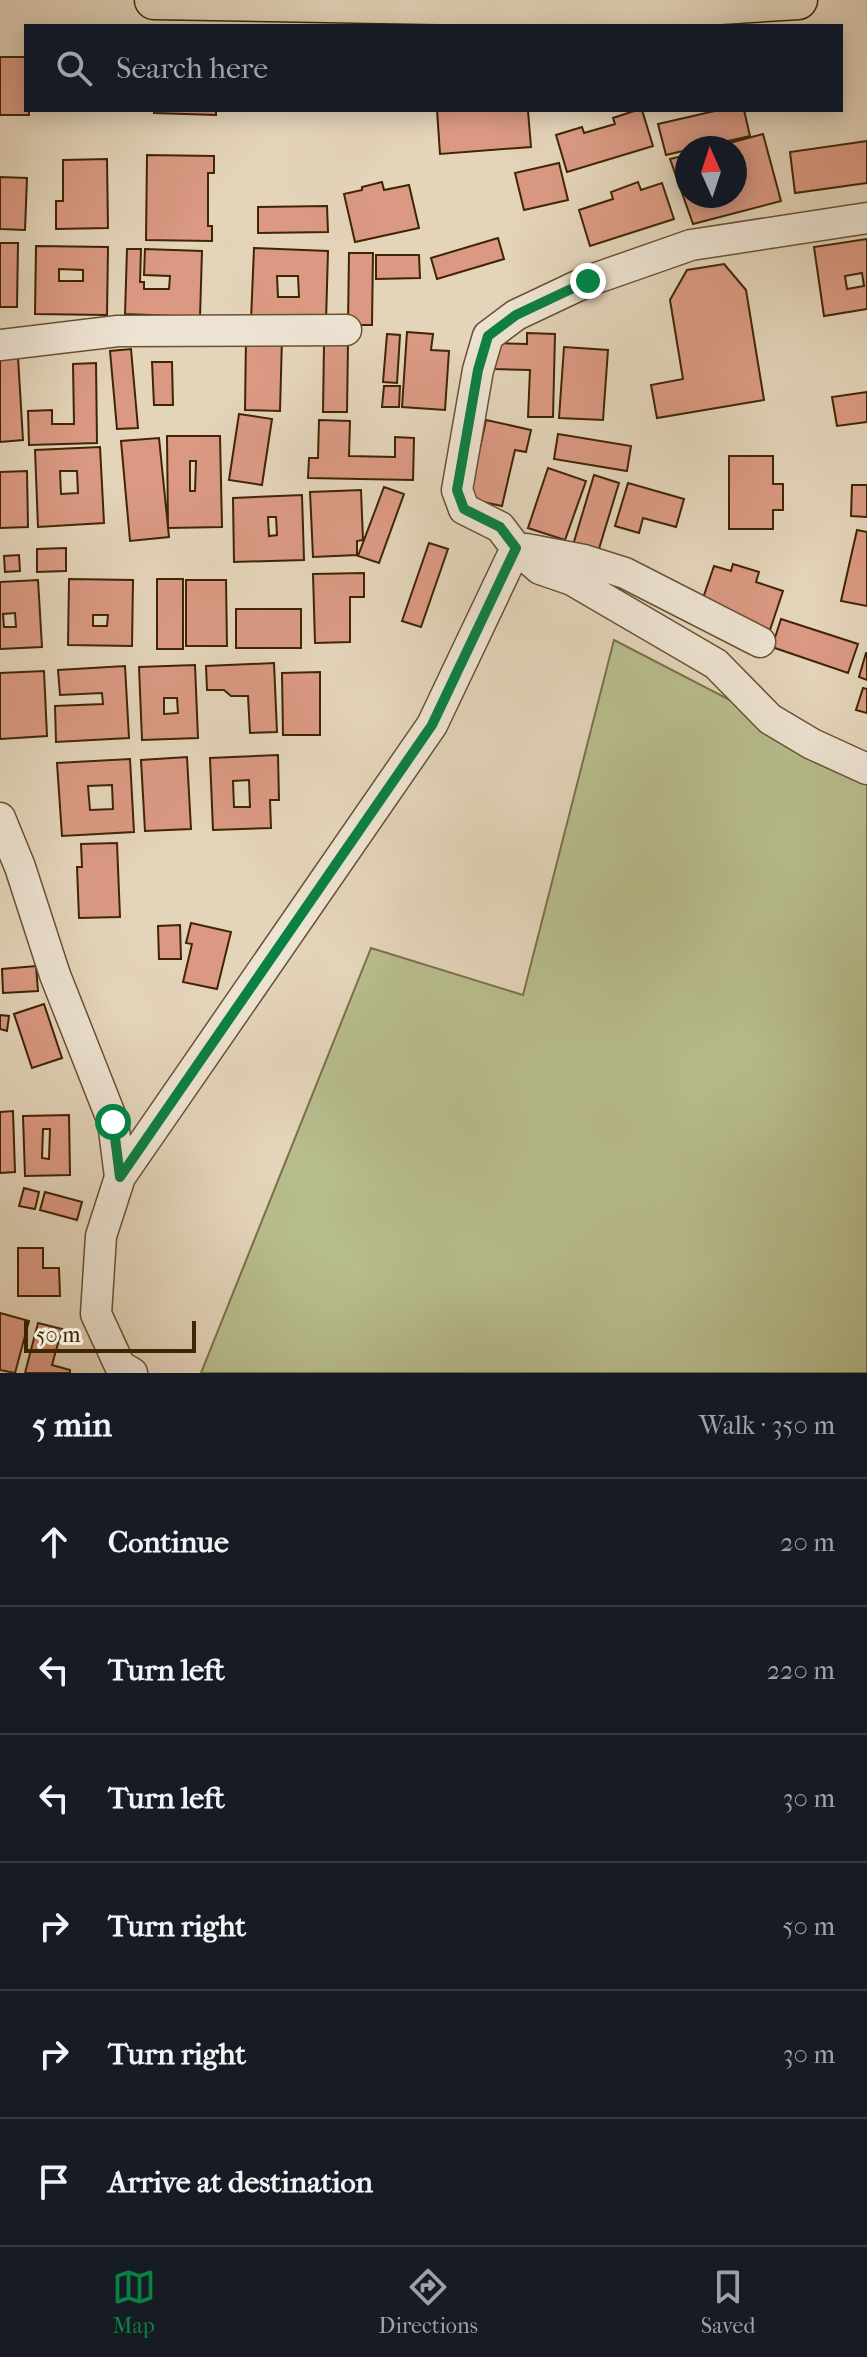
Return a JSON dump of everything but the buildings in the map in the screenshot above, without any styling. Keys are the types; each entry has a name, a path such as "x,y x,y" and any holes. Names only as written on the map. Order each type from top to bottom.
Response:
{"main road":[{"path":"154,0 659,9 798,0"}],"street":[{"path":"867,218 691,245 588,281 516,315 488,336 478,370 457,490 464,509 500,527 516,548 540,569 572,580 716,664 770,719 812,744 867,769"},
{"path":"0,345 118,331 346,330"},
{"path":"516,548 548,551 625,573 760,642"},
{"path":"123,1371 96,1314 101,1236 120,1177 432,725 516,548"},
{"path":"0,818 10,868 113,1122 120,1177"}],"green space":[{"path":"614,640 867,771 867,1373 201,1373 371,948 523,995"}],"route":[{"path":"113,1122 120,1177 432,725 516,548 500,527 464,509 457,490 478,370 488,336 516,315 588,281"}]}
